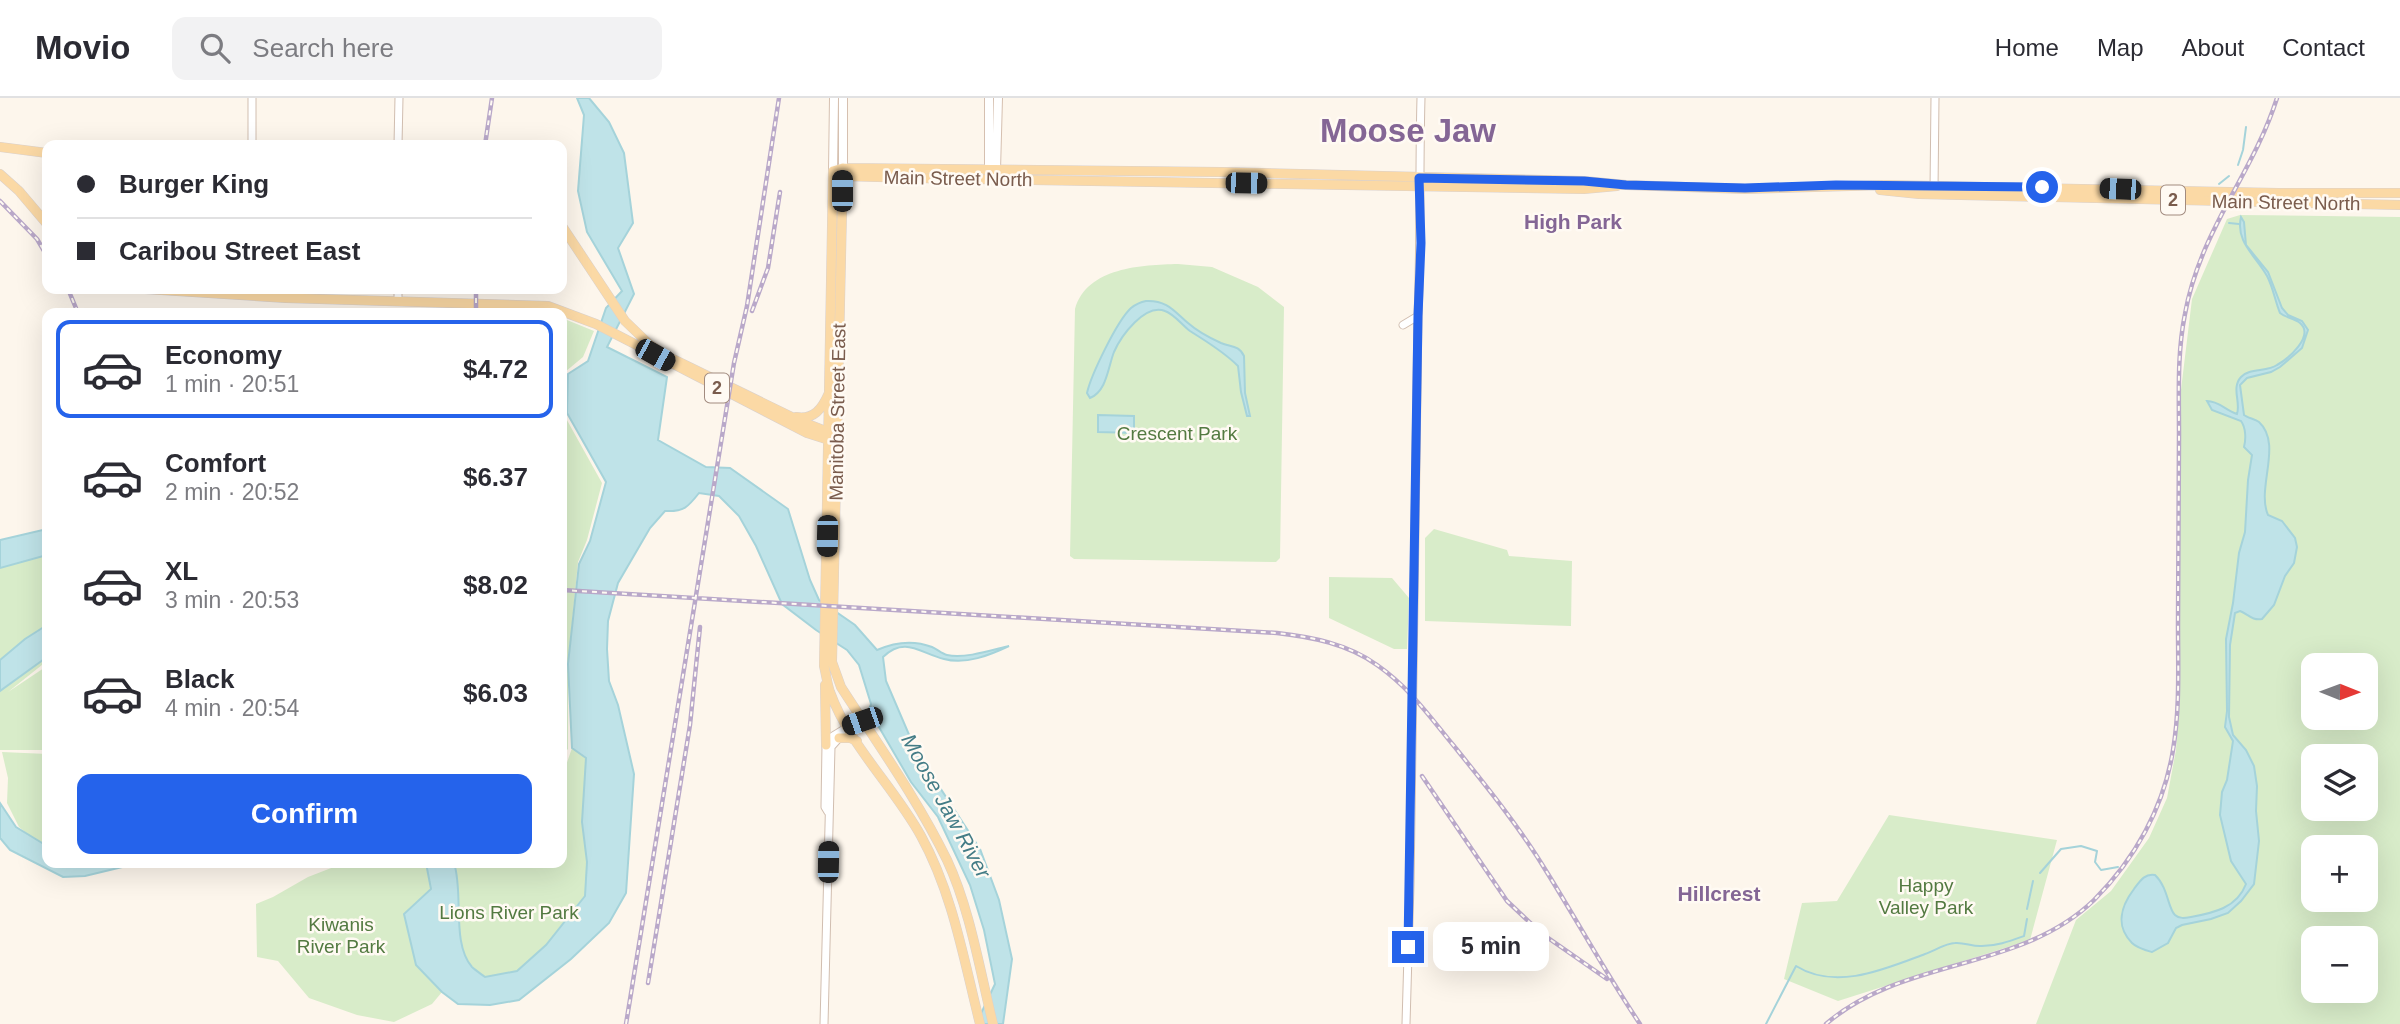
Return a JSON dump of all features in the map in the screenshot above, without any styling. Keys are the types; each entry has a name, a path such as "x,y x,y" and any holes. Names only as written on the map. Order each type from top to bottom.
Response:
{"main road":[{"path":"834,98 839,172"},
{"path":"839,172 843,98"},
{"path":"989,98 992,173"},
{"path":"992,173 998,98"},
{"path":"0,147 42,152"},
{"name":"Main Street North","path":"839,172 1419,181 1584,189 1626,185 1745,188 1836,185 2400,205"},
{"name":"Manitoba Street East","path":"829,591 832,310 839,172"},
{"name":"Manitoba Street East","path":"826,745 824,666 828,655 839,172"},
{"path":"0,174 42,218"},
{"name":"Main Street North","path":"1934,190 2066,187 2279,193 2400,193"},
{"name":"2","path":"567,234 625,321 649,344 673,359 832,436"},
{"name":"2","path":"287,294 553,308"},
{"name":"2","path":"567,313 618,335 692,376 817,436 832,436"},
{"path":"789,415 801,418 815,415 831,388"},
{"path":"817,436 829,462"},
{"path":"828,655 841,687 928,825 948,862 961,897 993,1024"},
{"path":"824,666 831,692 849,728 921,836 936,866 949,899 980,1024"},
{"path":"839,738 850,738 858,742"}],"street":[{"path":"252,140 253,98"},
{"path":"398,140 399,98"},
{"path":"1406,1024 1421,243 1421,98"},
{"path":"1934,190 1935,98"},
{"path":"398,294 398,300"},
{"path":"1403,326 1418,316"},
{"path":"828,811 825,807 826,745 833,736 862,721"},
{"path":"824,1024 831,747 849,728"}],"green space":[{"path":"2240,215 2400,217 2400,1024 2036,1024 2076,920 2111,891 2149,838 2167,798 2176,750 2180,683 2180,398 2192,299 2227,219"},
{"name":"Crescent Park","path":"1178,264 1212,267 1258,287 1284,307 1280,558 1276,562 1074,559 1070,556 1075,309 1081,295 1091,284 1103,277 1133,268"},
{"path":"567,320 594,331 583,357 567,370"},
{"path":"567,420 602,483 587,540 578,562 568,663 568,749"},
{"path":"1434,529 1507,550 1509,556 1572,561 1571,626 1425,621 1425,538"},
{"path":"42,556 42,665 8,692 42,669 42,750 0,750 0,568"},
{"path":"1329,577 1392,578 1409,598 1407,649 1394,649 1329,618"},
{"name":"Lions River Park","path":"572,748 586,758 582,822 587,862 585,896 546,945 517,972 485,977 472,966 462,944 455,868 567,868 567,762"},
{"path":"2,752 42,754 42,844 19,827 7,803 8,778"},
{"name":"Happy Valley Park","path":"1889,815 2057,840 2030,940 1838,1001 1784,979 1802,903 1837,901"},
{"name":"Kiwanis River Park","path":"331,868 427,868 431,889 416,965 442,992 432,1004 394,1022 357,1015 309,998 278,961 257,957 256,904"}],"water":[{"name":"Moose Jaw River","path":"577,98 589,98 609,122 624,153 633,223 618,248 634,294 607,347 667,377 658,440 706,467 730,468 788,509 819,600 855,625 877,650 911,643 932,647 943,654 962,656 1009,646 986,656 961,661 944,659 906,647 891,651 883,657 886,681 916,751 980,849 999,900 1012,959 1003,1024 976,1024 995,984 984,930 970,885 938,817 911,782 869,710 871,704 859,665 847,650 782,604 756,546 739,516 719,496 699,493 685,508 665,511 650,528 618,583 608,621 609,681 618,705 634,774 626,893 609,923 571,959 519,1000 490,1005 458,1004 416,965 404,914 431,889 427,868 455,868 462,945 472,967 485,977 517,971 546,945 585,896 587,862 582,822 586,758 572,748 568,664 579,564 590,541 606,482 567,413 568,374 588,361 606,308 622,291 587,232 578,191 584,115"},
{"path":"2241,217 2246,244 2240,226"},
{"path":"2247,246 2268,272 2282,308 2288,315 2302,321 2308,330 2302,348 2280,367 2247,378 2240,385 2244,415 2259,422 2266,431 2269,442 2265,492 2268,515 2282,521 2295,538 2297,547 2294,563 2285,576 2274,605 2262,619 2253,618 2240,611 2235,613 2230,645 2229,717 2233,735 2246,750 2254,766 2257,786 2259,841 2254,884 2228,913 2176,928 2168,943 2152,952 2132,943 2123,930 2122,923 2126,902 2143,878 2155,875 2163,885 2173,912 2182,918 2208,914 2223,908 2237,899 2246,884 2231,861 2220,815 2233,741 2225,727 2226,639 2239,553 2245,532 2252,455 2244,447 2245,434 2241,421 2212,410 2207,401 2215,402 2237,414 2236,390 2241,377 2282,362 2302,340 2304,328 2300,323 2280,313 2271,285"},
{"path":"1146,301 1165,304 1204,334 1240,350 1244,356 1245,393 1250,416 1247,416 1241,392 1238,366 1172,315 1157,310 1142,316 1128,330 1114,352 1100,390 1090,398 1087,393 1089,385 1112,336 1131,308"},
{"path":"1098,415 1134,416 1134,433 1098,432"},
{"path":"42,530 42,556 0,568 0,540"},
{"path":"42,628 42,661 0,691 0,660"},
{"path":"0,803 16,827 42,843 42,866 10,850 0,838"},
{"path":"45,868 118,868 85,876 63,877"}],"waterway":[{"path":"2238,165 2246,127"},
{"path":"2219,184 2229,176"},
{"path":"2229,223 2239,224"},
{"path":"2040,873 2061,849 2081,846 2097,851 2095,862 2101,870 2118,867"},
{"path":"2027,909 2033,881"},
{"path":"1766,1024 1796,966 1827,977 1861,975 1894,966 1951,943 1988,946 2014,940 2024,936 2027,919"}],"railway":[{"path":"486,140 492,98"},
{"path":"626,1024 734,363 747,306 779,98"},
{"path":"1826,1024 1857,1002 1890,986 1997,953 2032,940 2064,923 2094,900 2109,884 2146,831 2169,771 2177,719 2179,374 2185,314 2202,256 2255,152 2277,98"},
{"path":"752,311 768,268 780,192"},
{"path":"0,201 42,248"},
{"path":"70,294 76,308"},
{"path":"476,294 476,308"},
{"path":"567,590 1277,633 1316,639 1342,647 1366,658 1399,683 1479,777 1538,857 1640,1024"},
{"path":"648,983 690,725 700,627"},
{"path":"1422,776 1507,901 1541,933 1607,979"}],"district":[{"name":"Moose Jaw","path":"1408,130"},
{"name":"High Park","path":"1573,222"},
{"name":"Hillcrest","path":"1719,894"}],"route":[{"path":"1408,947 1421,243 1419,178 1605,181 1626,185 1745,188 1836,185 2042,187"}]}
